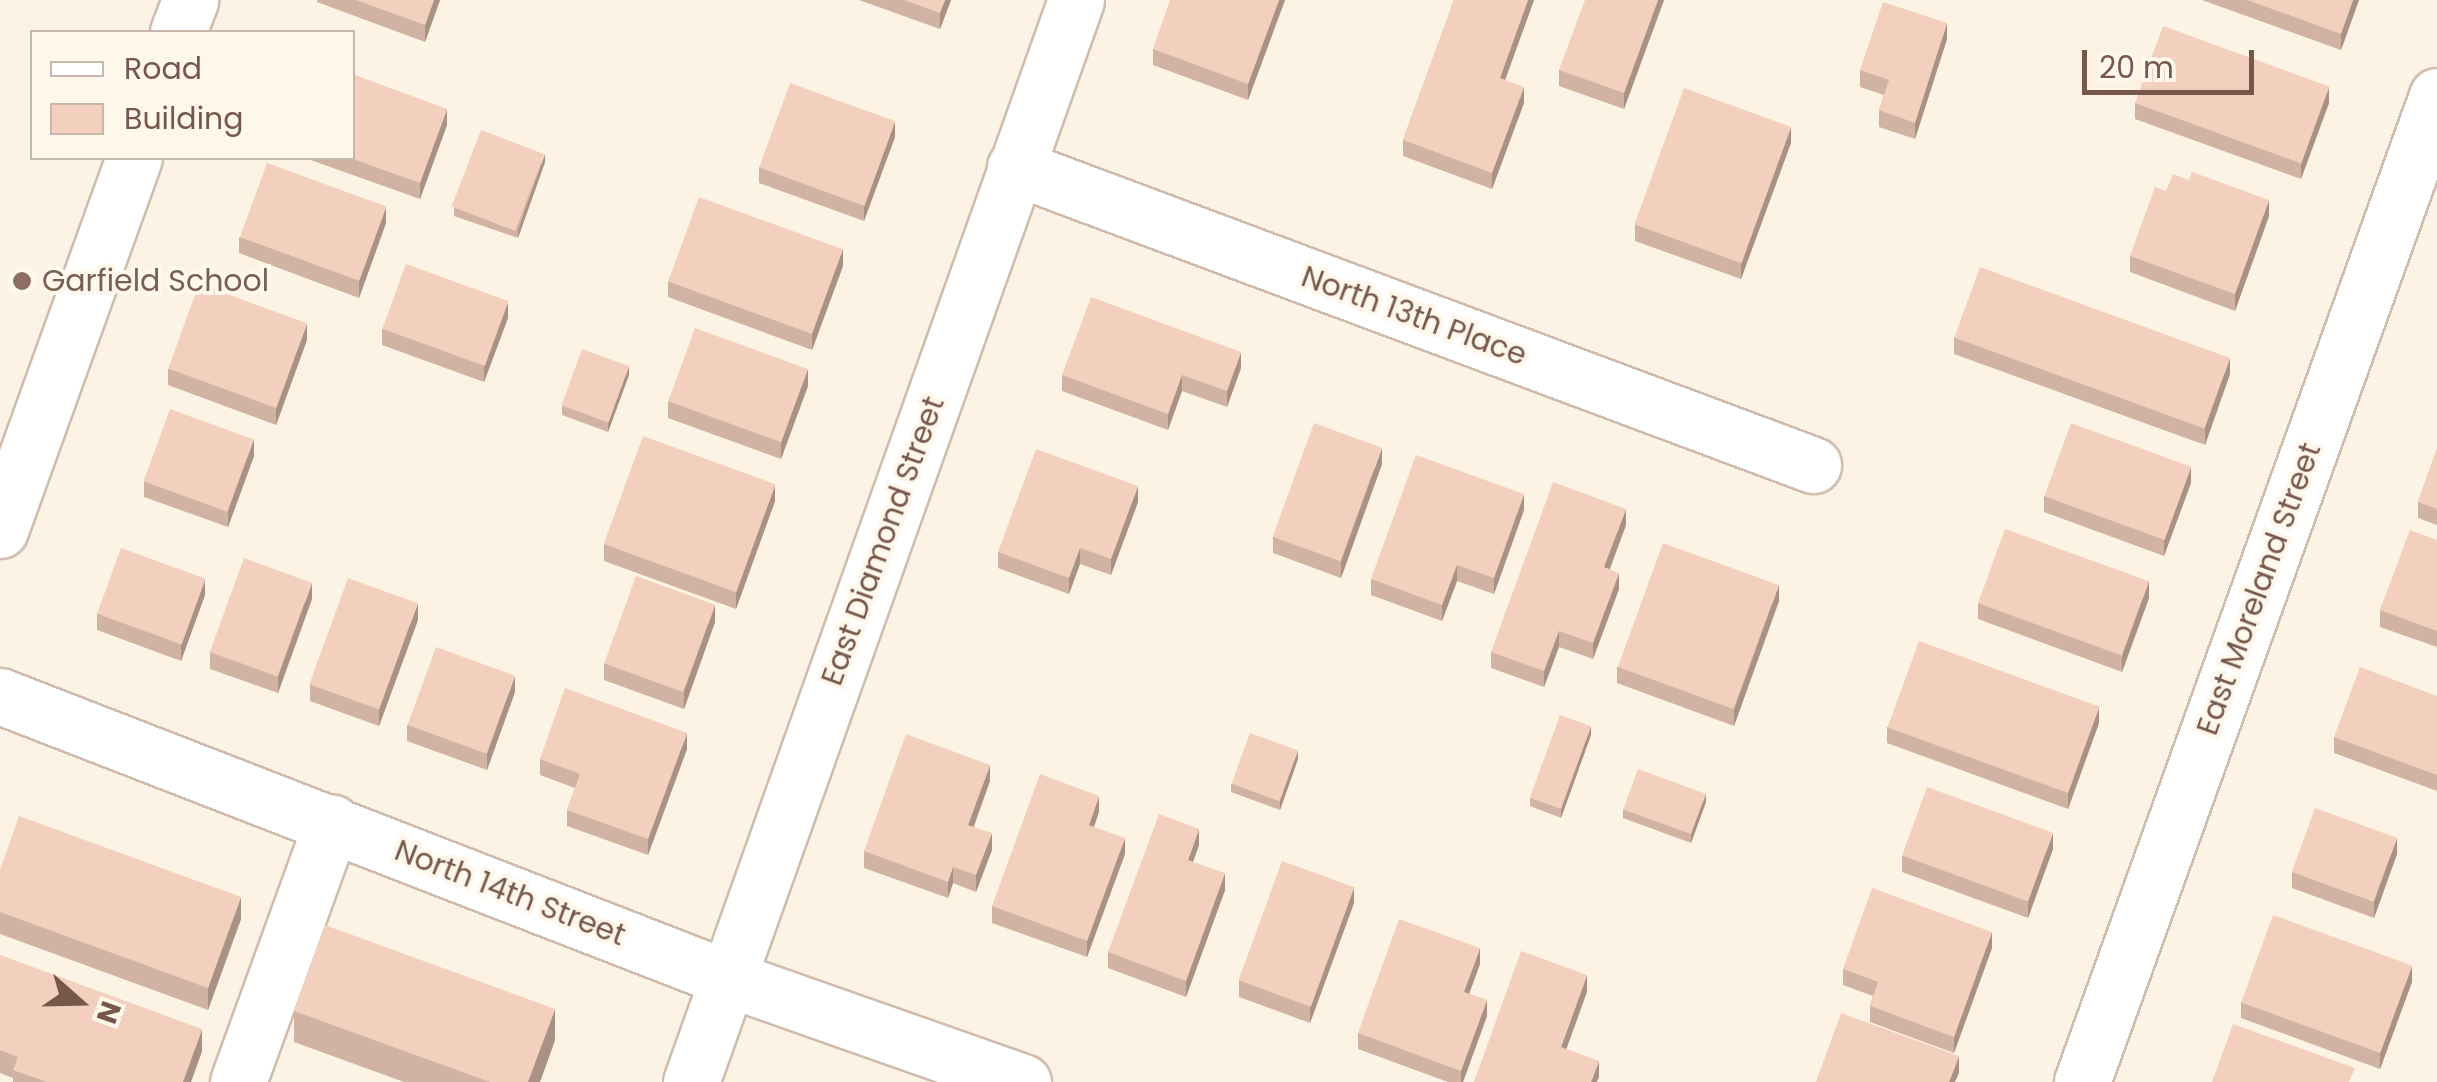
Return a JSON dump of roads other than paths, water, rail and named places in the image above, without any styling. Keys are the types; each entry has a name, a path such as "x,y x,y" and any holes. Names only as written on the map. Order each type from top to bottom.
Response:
{"street":[{"path":"179,30 190,0"},
{"name":"East Diamond Street","path":"691,1082 1076,0"},
{"name":"East Moreland Street","path":"2082,1082 2437,96"},
{"path":"0,530 133,160"},
{"name":"North 13th Place","path":"1015,167 1813,465"},
{"name":"North 14th Street","path":"0,696 728,978 1023,1082"},
{"path":"238,1082 332,823"}],"place":[{"name":"Garfield School","path":"22,281"}]}
